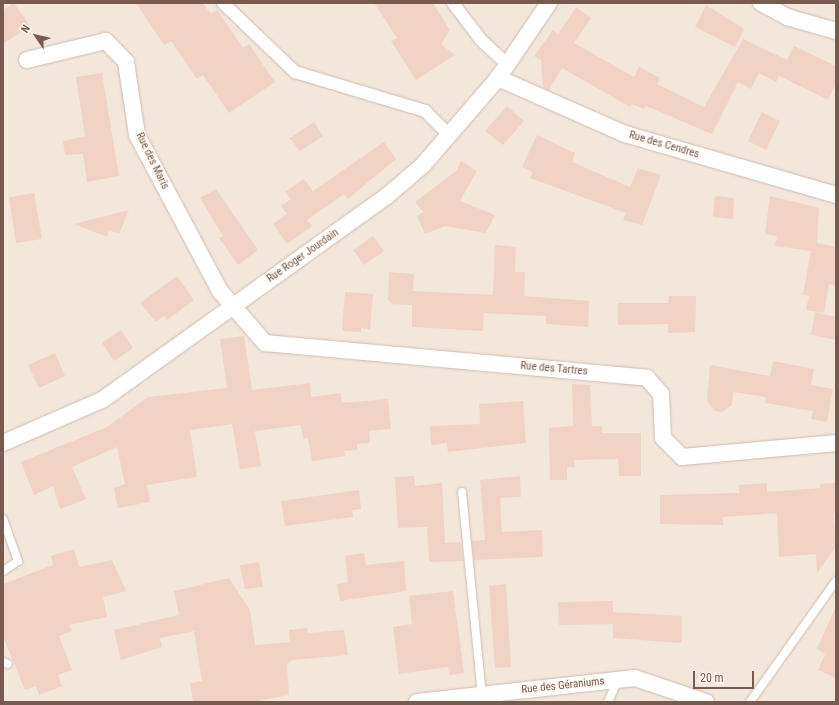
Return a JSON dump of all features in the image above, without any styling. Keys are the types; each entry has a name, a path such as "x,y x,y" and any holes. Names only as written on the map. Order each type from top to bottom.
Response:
{"street":[{"path":"223,3 295,72 425,111 449,135"},
{"path":"453,3 481,40 508,64"},
{"name":"Rue Roger Jourdain","path":"3,444 102,400 387,196 423,165 498,78 549,3"},
{"path":"761,3 787,17 836,31"},
{"name":"Rue des Maris","path":"28,60 106,41 126,62 136,135 220,291 234,305"},
{"name":"Rue des Cendres","path":"498,78 625,134 836,195"},
{"name":"Rue des Tartres","path":"234,305 265,343 647,378 661,394 663,438 682,457 836,443"},
{"name":"Rue des Géraniums","path":"417,702 635,678 706,702"}],"lane":[{"path":"462,492 482,695"},
{"path":"3,519 18,561 3,571"},
{"path":"750,702 836,581"},
{"path":"608,702 618,680"}],"shaded area":[{"path":"3,3 836,3 836,702 3,702"}],"building":[{"path":"14,3 30,26 3,44 3,10"},
{"path":"136,3 203,3 211,14 217,10 243,48 249,44 275,82 229,113 203,75 197,79 171,41 164,45"},
{"path":"374,3 433,3 450,30 441,44 455,55 416,80 391,41 397,38"},
{"path":"706,5 744,29 735,47 695,27"},
{"path":"576,7 591,18 574,43 634,77 639,67 660,78 657,84 704,107 743,39 787,60 794,46 836,66 836,83 828,100 779,76 776,82 759,73 751,89 738,82 712,134 646,106 644,109 632,104 630,107 562,68 549,90 543,88 541,60 534,56 553,30 558,34"},
{"path":"102,73 119,176 87,182 83,154 65,155 63,141 85,136 76,77"},
{"path":"507,106 524,121 503,145 485,131"},
{"path":"762,112 780,121 766,150 748,141"},
{"path":"314,122 323,136 300,151 290,138"},
{"path":"537,135 575,153 572,162 630,187 638,168 661,175 642,225 623,220 626,213 530,178 533,172 522,167"},
{"path":"384,142 396,159 348,199 344,194 307,220 312,226 287,244 273,224 287,214 281,206 291,199 285,192 304,179 313,191"},
{"path":"461,161 477,171 460,201 495,215 486,233 445,226 425,234 417,216 423,212 415,202 456,171"},
{"path":"216,189 258,250 238,265 219,238 223,236 200,198"},
{"path":"34,193 42,239 16,243 9,197"},
{"path":"715,196 734,198 733,219 713,217"},
{"path":"770,196 819,208 817,243 836,247 836,286 829,284 824,313 806,310 809,296 803,295 811,251 775,246 777,236 765,234"},
{"path":"129,210 119,234 109,230 107,237 74,224"},
{"path":"373,236 384,251 364,265 353,250"},
{"path":"495,245 516,247 515,272 525,272 524,296 589,301 588,327 546,324 546,316 484,313 483,331 412,327 412,305 392,304 388,299 389,272 414,274 413,291 493,295"},
{"path":"177,276 194,300 167,320 164,316 156,322 140,303"},
{"path":"345,292 373,294 370,329 361,328 361,332 342,331"},
{"path":"669,296 696,296 695,332 668,333 668,324 618,325 618,303 668,303"},
{"path":"815,312 836,317 836,340 811,335"},
{"path":"121,330 133,348 114,361 102,343"},
{"path":"244,336 252,390 310,383 311,397 341,393 342,403 388,399 391,429 369,431 370,443 357,444 357,450 344,451 345,456 312,461 308,438 303,439 301,425 255,431 261,466 240,469 232,424 190,430 197,477 147,485 150,502 118,508 114,488 125,484 117,447 72,467 86,499 60,509 53,486 34,495 21,462 107,427 148,397 227,388 220,339"},
{"path":"55,353 65,376 39,388 28,365"},
{"path":"773,361 814,369 811,385 833,389 827,422 811,419 813,411 765,403 766,397 733,392 732,405 722,412 715,411 707,401 710,365 770,376"},
{"path":"572,384 590,385 592,426 602,426 602,433 641,433 641,476 619,476 618,459 574,460 575,467 567,467 567,480 550,480 549,428 573,426"},
{"path":"523,401 526,443 448,452 447,443 431,445 430,426 480,424 479,404"},
{"path":"414,476 415,486 442,483 445,543 461,542 463,561 429,562 427,527 398,528 395,477"},
{"path":"520,476 521,497 500,498 502,532 542,530 543,557 474,560 472,541 485,540 480,480"},
{"path":"767,483 767,492 820,488 820,484 836,483 836,512 833,513 836,546 817,573 816,554 779,557 777,513 723,517 723,525 660,524 660,495 739,493 739,485"},
{"path":"359,490 361,509 352,510 353,517 285,526 281,501"},
{"path":"74,549 79,567 112,560 126,591 103,597 107,617 69,625 72,631 59,636 72,670 58,675 62,686 39,695 36,686 25,690 3,636 3,584 53,565 51,556"},
{"path":"364,553 366,565 404,561 406,591 340,601 337,584 348,582 345,556"},
{"path":"259,562 263,587 245,589 240,565"},
{"path":"229,578 250,610 255,645 290,642 289,630 307,628 308,633 344,630 348,655 293,660 287,664 289,695 253,702 193,702 190,683 202,681 194,631 160,638 162,647 121,660 114,630 179,615 174,591"},
{"path":"506,584 511,667 495,668 489,586"},
{"path":"453,591 464,673 449,675 448,667 399,674 393,627 412,624 409,596"},
{"path":"613,601 613,624 559,625 558,602"},
{"path":"836,606 836,678 818,670 825,654 817,649"},
{"path":"613,612 682,616 682,643 613,638"}]}
